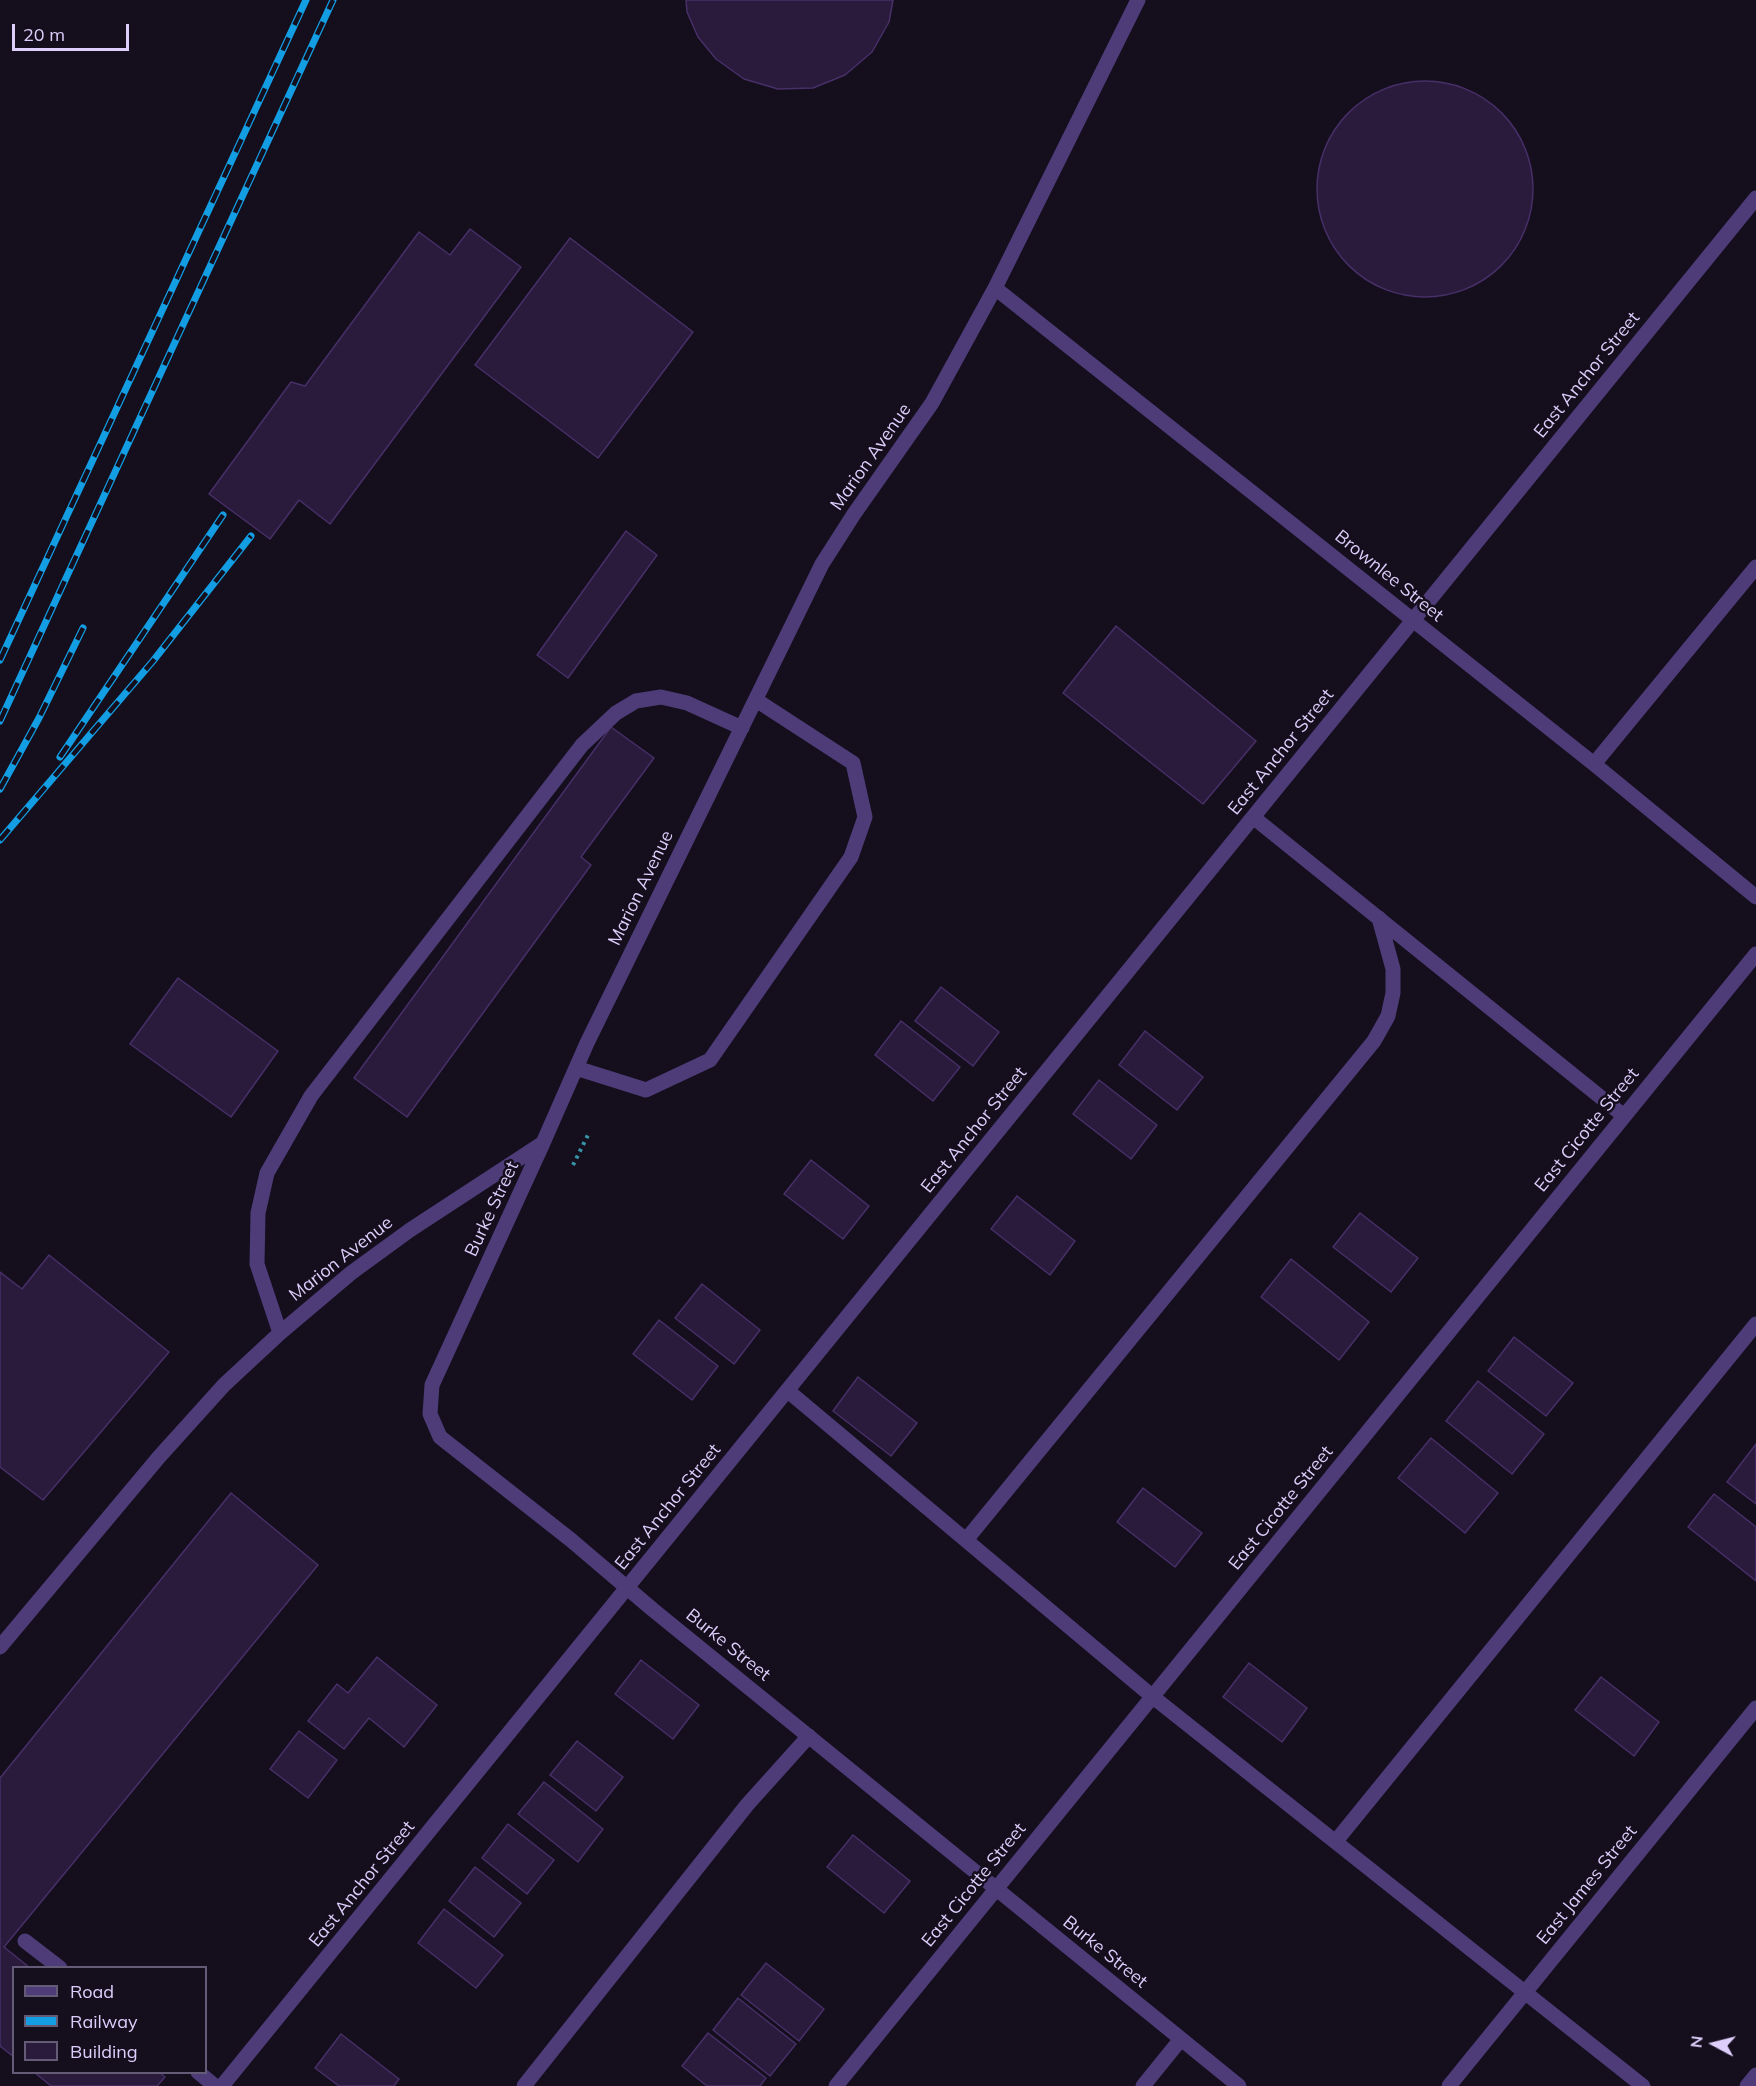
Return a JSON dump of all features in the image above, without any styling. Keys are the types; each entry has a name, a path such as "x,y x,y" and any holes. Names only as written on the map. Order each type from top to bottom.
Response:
{"street":[{"name":"Marion Avenue","path":"0,1647 159,1457 224,1385 280,1333 351,1273 410,1230 543,1143 576,1068 822,564 932,403 995,288 1138,0"},
{"name":"East Anchor Street","path":"222,2086 1756,198"},
{"name":"Brownlee Street","path":"995,288 1594,764 1756,897"},
{"path":"1594,764 1756,567"},
{"path":"280,1333 257,1264 258,1213 267,1173 311,1096 582,745 616,713 636,701 661,697 687,703 742,728"},
{"path":"576,1068 646,1090 710,1060 851,857 865,817 853,762 756,700"},
{"path":"1253,817 1624,1116"},
{"path":"966,1540 1374,1041 1388,1016 1393,993 1393,969 1379,918"},
{"name":"East Cicotte Street","path":"836,2086 1756,954"},
{"name":"Burke Street","path":"543,1143 432,1385 430,1414 440,1437 571,1540 627,1589 1239,2086"},
{"path":"1336,1841 1756,1324"},
{"path":"788,1391 1153,1697 1642,2086"},
{"name":"East James Street","path":"1449,2086 1756,1708"},
{"path":"524,2086 747,1805 809,1736"},
{"path":"25,1941 57,1966"},
{"path":"1143,2086 1181,2039"},
{"path":"199,2074 215,2086"},
{"path":"1747,2086 1756,2075"}],"path":[{"path":"573,1165 589,1133"}],"building":[{"path":"686,0 893,0 889,22 872,52 845,75 813,88 778,89 744,79 716,59 698,37 687,12"},
{"path":"1414,81 1436,81 1456,85 1476,93 1502,112 1525,147 1533,178 1533,200 1525,231 1502,266 1476,285 1456,293 1436,297 1414,297 1394,293 1374,285 1356,273 1341,258 1329,240 1321,220 1317,200 1317,178 1321,158 1329,138 1341,120 1356,105 1374,93 1394,85"},
{"path":"470,229 521,267 330,524 299,500 270,539 209,494 291,382 305,386 419,232 450,255"},
{"path":"570,238 693,332 598,458 475,365"},
{"path":"626,531 657,555 568,678 537,655"},
{"path":"1116,626 1256,741 1203,804 1063,693"},
{"path":"611,727 654,758 581,857 591,865 407,1117 354,1078"},
{"path":"178,978 278,1051 231,1117 130,1044"},
{"path":"941,987 999,1032 973,1066 915,1021"},
{"path":"901,1021 960,1067 933,1101 875,1055"},
{"path":"1145,1031 1203,1077 1177,1110 1119,1065"},
{"path":"1099,1080 1157,1125 1131,1159 1073,1114"},
{"path":"811,1160 869,1206 843,1239 784,1194"},
{"path":"1017,1196 1075,1241 1050,1275 991,1229"},
{"path":"1360,1213 1418,1258 1391,1292 1333,1247"},
{"path":"49,1255 169,1352 43,1500 0,1467 0,1272 22,1289"},
{"path":"1291,1259 1369,1322 1339,1360 1261,1297"},
{"path":"702,1284 760,1330 734,1364 675,1318"},
{"path":"659,1320 718,1366 692,1400 633,1354"},
{"path":"1514,1337 1573,1383 1546,1416 1488,1371"},
{"path":"858,1377 917,1423 891,1456 833,1411"},
{"path":"1478,1381 1544,1434 1512,1474 1446,1421"},
{"path":"1431,1438 1498,1493 1465,1533 1398,1478"},
{"path":"1756,1444 1756,1504 1727,1482"},
{"path":"1143,1488 1202,1533 1175,1567 1117,1522"},
{"path":"231,1493 318,1565 4,1947 28,1966 12,1966 12,2055 0,2046 0,1778"},
{"path":"1714,1494 1756,1527 1756,1581 1688,1527"},
{"path":"377,1657 437,1705 404,1747 369,1718 344,1749 308,1721 337,1684 348,1693"},
{"path":"641,1660 699,1705 673,1739 615,1694"},
{"path":"1249,1663 1307,1708 1282,1742 1223,1697"},
{"path":"1601,1677 1659,1722 1634,1756 1575,1710"},
{"path":"299,1731 337,1760 308,1798 270,1769"},
{"path":"577,1741 623,1777 596,1811 550,1775"},
{"path":"544,1782 603,1829 578,1862 518,1814"},
{"path":"508,1824 554,1860 527,1894 482,1858"},
{"path":"853,1835 910,1881 884,1913 827,1867"},
{"path":"475,1867 521,1903 494,1937 449,1901"},
{"path":"444,1909 503,1955 476,1988 418,1943"},
{"path":"766,1963 824,2009 799,2041 741,1995"},
{"path":"738,1998 796,2044 770,2076 713,2030"},
{"path":"708,2033 766,2078 760,2086 707,2086 682,2066"},
{"path":"341,2034 399,2079 394,2086 339,2086 315,2068"},
{"path":"36,2074 161,2074 165,2077 157,2086 51,2086"}],"railway":[{"path":"0,660 306,0"},
{"path":"0,721 333,0"},
{"path":"60,757 223,515"},
{"path":"0,840 153,661 251,536"},
{"path":"0,789 39,718 83,628"}]}
